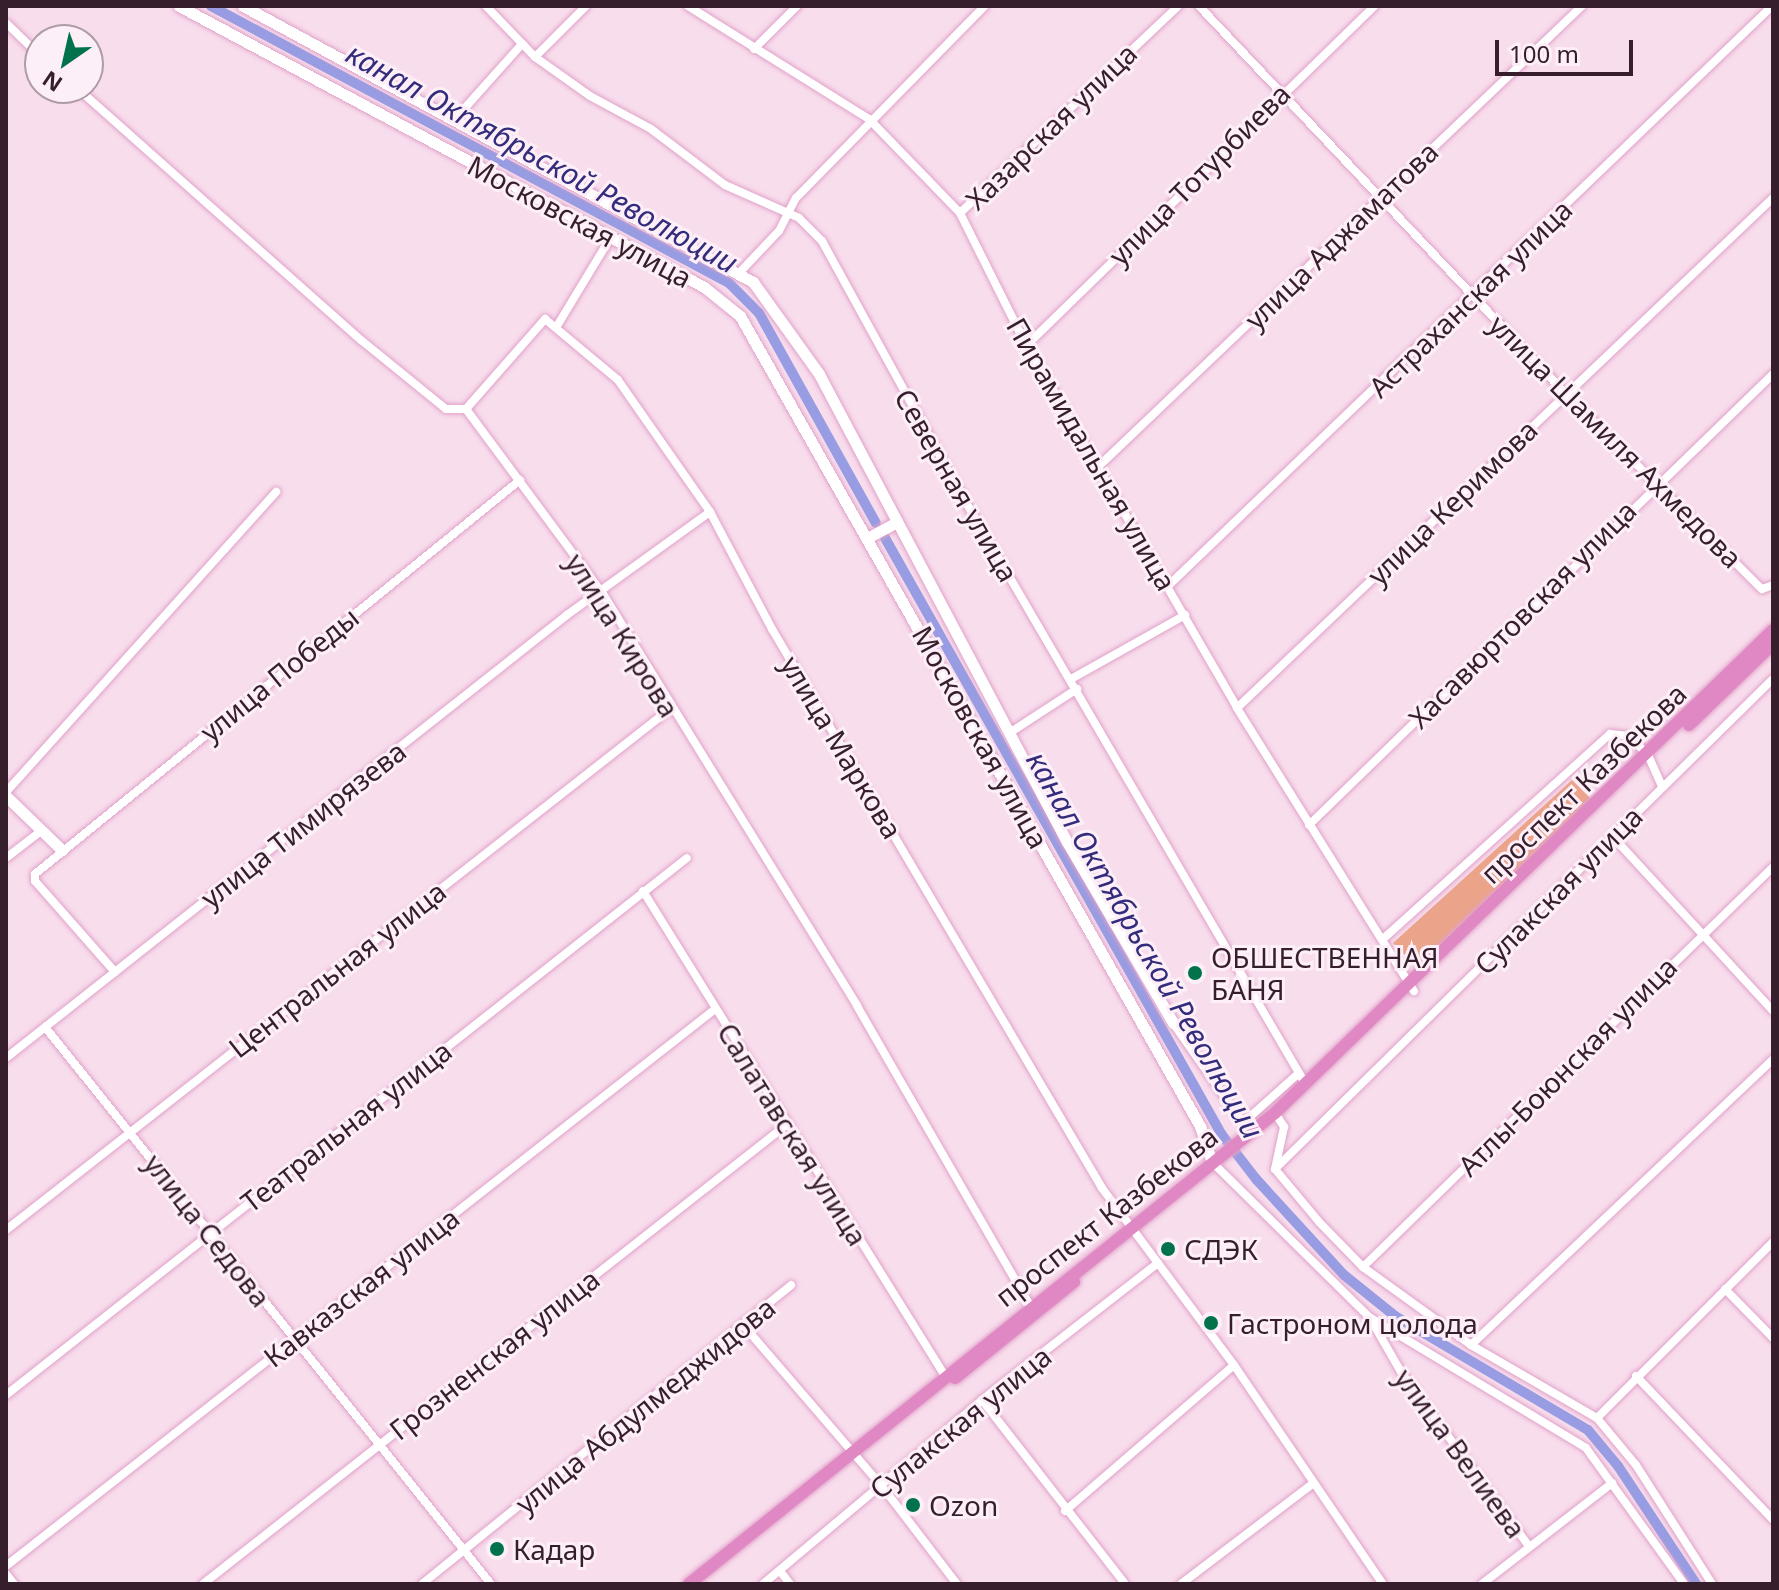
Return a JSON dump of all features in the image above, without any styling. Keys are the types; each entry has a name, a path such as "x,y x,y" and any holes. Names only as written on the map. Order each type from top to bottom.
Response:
{"highway":[{"name":"проспект Казбекова","path":"1649,759 1773,630"},
{"name":"проспект Казбекова","path":"689,1584 1277,1116 1773,644"},
{"name":"проспект Казбекова","path":"1277,1116 1303,1079 1412,988"},
{"name":"проспект Казбекова","path":"701,1584 1030,1306 1134,1230"}],"main road":[{"name":"Московская улица","path":"179,6 704,287 740,316 869,537 1200,1126 1214,1165"},
{"name":"Московская улица","path":"243,6 741,271 785,322 819,374 1067,842 1173,1023"},
{"path":"869,537 897,522"},
{"path":"6,796 60,851"}],"street":[{"name":"Северная улица","path":"486,6 535,57 590,96 651,129 725,185 790,214 822,241 920,421 1303,1079"},
{"path":"535,57 586,6"},
{"name":"Пирамидальная улица","path":"688,6 869,119 960,213 1027,345 1100,465 1237,708 1412,988"},
{"path":"754,49 797,6"},
{"path":"741,271 790,214 796,198 869,119 985,6"},
{"name":"Хазарская улица","path":"960,213 1178,6"},
{"name":"улица Шамиля Ахмедова","path":"1199,6 1279,95 1565,393 1762,589 1773,585"},
{"name":"улица Тотурбиева","path":"1027,345 1279,95 1374,6"},
{"name":"улица Аджаматова","path":"1100,465 1582,6"},
{"name":"Астраханская улица","path":"1169,585 1770,9"},
{"path":"6,23 24,40"},
{"path":"455,119 522,44"},
{"path":"95,104 361,340 446,409 466,409 545,319 557,326 611,237"},
{"name":"улица Керимова","path":"1237,708 1773,198"},
{"name":"улица Маркова","path":"557,326 618,380 710,512 772,629 1102,1188 1234,1365 1311,1485 1383,1584"},
{"name":"Хасавюртовская улица","path":"1309,825 1656,482 1773,374"},
{"name":"улица Кирова","path":"466,409 603,594 670,709 857,1006 1030,1306"},
{"name":"улица Победы","path":"115,972 35,881 40,869 520,480"},
{"path":"6,796 276,492"},
{"name":"улица Тимирязева","path":"6,1058 567,615 603,594 710,512"},
{"path":"1071,679 1185,615"},
{"name":"Сулакская улица","path":"1275,1169 1773,679"},
{"path":"1011,732 1077,689"},
{"name":"Центральная улица","path":"6,1230 670,709"},
{"path":"1383,939 1610,734 1629,736 1649,759 1662,787"},
{"path":"6,858 40,831"},
{"path":"1613,837 1773,1011"},
{"name":"Театральная улица","path":"6,1395 687,858"},
{"name":"Атлы-Боюнская улица","path":"1363,1267 1773,867"},
{"name":"Салатавская улица","path":"643,891 945,1376"},
{"name":"Кавказская улица","path":"6,1566 715,1009"},
{"name":"Московская улица","path":"1173,1023 1243,1123 1303,1079"},
{"name":"улица Седова","path":"45,1027 491,1584"},
{"path":"1471,1345 1773,1059"},
{"path":"1277,1116 1284,1127 1275,1169 1363,1267 1471,1345 1597,1418 1636,1465 1712,1584"},
{"name":"Грозненская улица","path":"203,1584 786,1125"},
{"path":"1214,1165 1244,1189 1369,1317 1573,1439 1612,1483 1684,1584"},
{"path":"1597,1418 1773,1242"},
{"name":"Сулакская улица","path":"763,1584 982,1400 1158,1263"},
{"name":"улица Абдулмеджидова","path":"422,1584 791,1285"},
{"path":"1725,1289 1773,1338"},
{"name":"улица Велиева","path":"1369,1317 1401,1372 1529,1546"},
{"path":"744,1326 881,1485 957,1584"},
{"path":"1065,1511 1234,1365"},
{"path":"1636,1376 1773,1520"},
{"path":"982,1400 1065,1511 1125,1584"},
{"path":"1482,1584 1612,1483"},
{"path":"1181,1584 1311,1485"},
{"path":"780,1571 790,1584"},
{"path":"6,1574 14,1584"}],"shaded area":[{"path":"1572,780 1591,799 1419,964 1411,961 1393,943"}],"waterway":[{"name":"канал Октябрьской Революции","path":"211,6 729,283 759,313 876,523"},
{"name":"канал Октябрьской Революции","path":"885,538 1222,1135 1256,1179 1344,1275 1395,1316 1588,1430 1618,1466 1696,1584"}],"place":[{"name":"ОБШЕСТВЕННАЯ БАНЯ","path":"1195,973"},
{"name":"СДЭК","path":"1168,1249"},
{"name":"Гастроном цолода","path":"1211,1323"},
{"name":"Ozon","path":"913,1505"},
{"name":"Кадар","path":"497,1549"}]}
